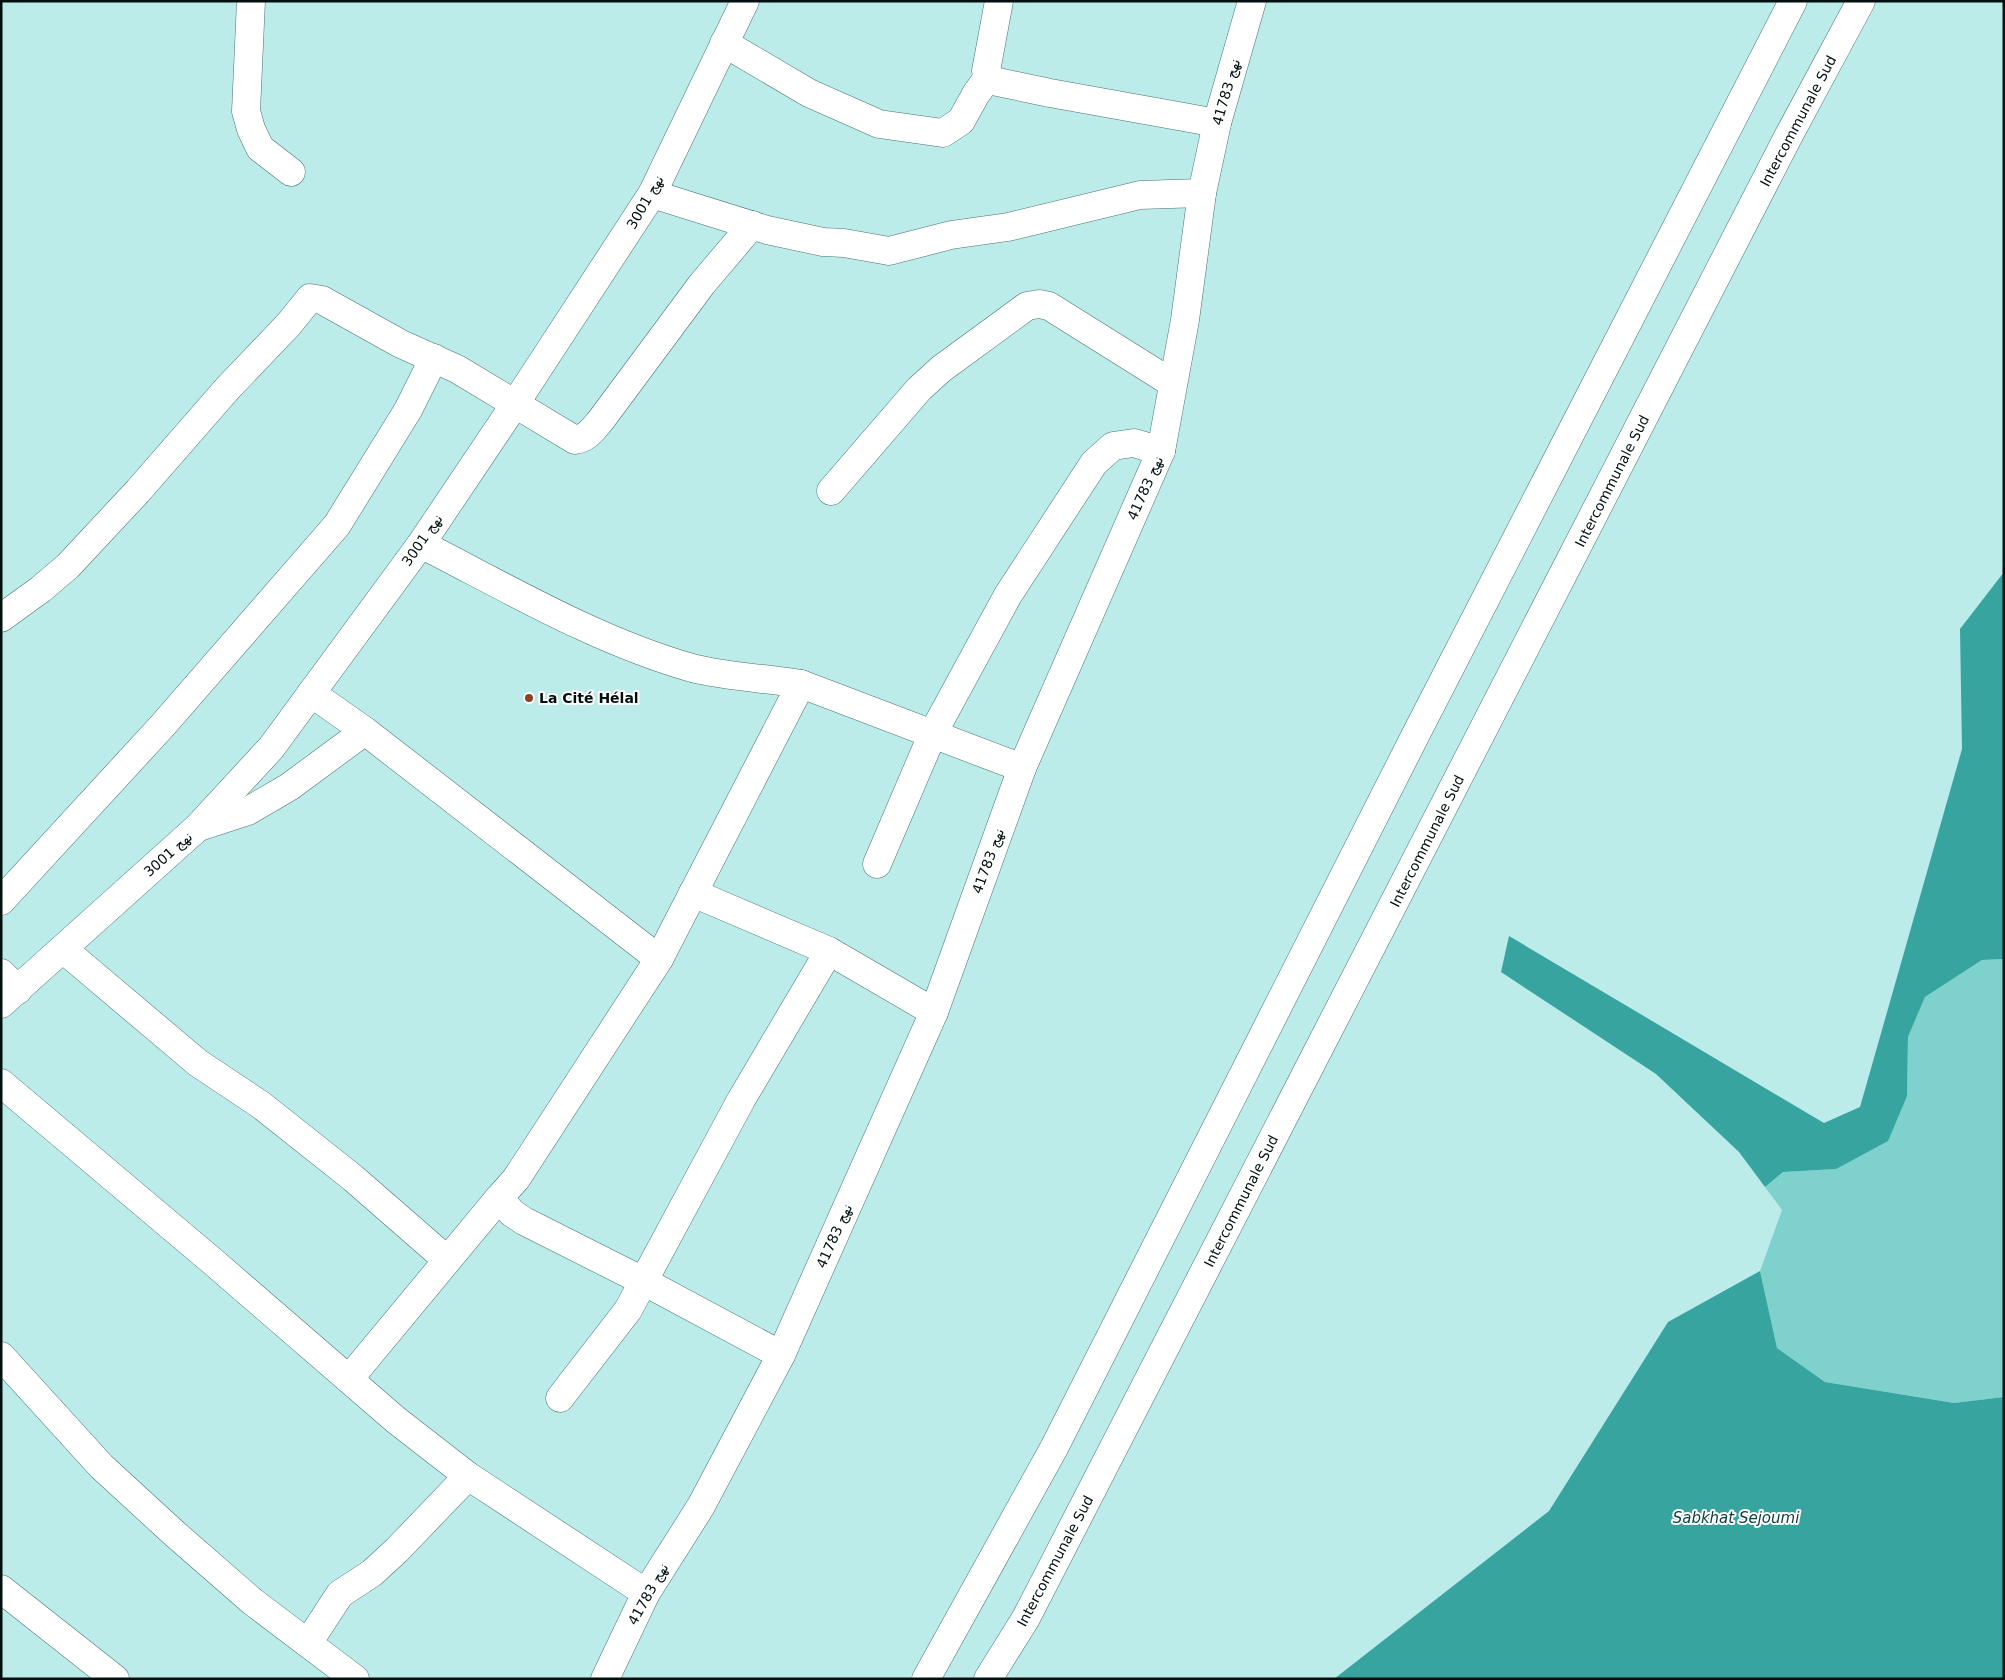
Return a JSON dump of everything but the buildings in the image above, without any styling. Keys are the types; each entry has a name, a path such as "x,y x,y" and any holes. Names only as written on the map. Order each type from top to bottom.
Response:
{"main road":[{"path":"251,1 246,111 251,129 260,148 291,172"},
{"name":"نهج 3001","path":"7,989 63,949 198,828 271,748 421,544 652,194 745,1"},
{"path":"999,1 986,71 993,81 1217,123"},
{"name":"نهج 41783","path":"605,1679 646,1592 701,1506 781,1355 934,1012 1022,768 1161,451 1172,383 1186,320 1202,193 1217,123 1252,1"},
{"path":"926,1679 1054,1448 1406,754 1794,1"},
{"name":"Intercommunale Sud","path":"988,1679 1035,1600 1785,144 1861,1"},
{"path":"724,43 809,93 879,124 943,133 961,121 988,76"},
{"path":"652,194 752,225 823,242 844,243 889,251 951,235 1025,224 1140,195 1202,193"},
{"path":"1,618 41,589 68,566 289,324 310,298 322,300 401,344 457,369 576,440 586,437 601,420 702,284 752,225"},
{"path":"831,491 919,389 941,369 1028,306 1039,304 1049,306 1172,383"},
{"path":"1,901 163,725 337,525 408,410 434,358"},
{"path":"877,864 933,733 1008,595 1094,463 1113,446 1134,443 1161,451"},
{"path":"421,544 561,616 618,641 694,668 801,684 1022,768"},
{"path":"348,1379 516,1179 659,959 801,684"},
{"path":"311,692 365,730 659,959"},
{"path":"198,828 248,811 290,787 365,730"},
{"path":"693,893 829,951 934,1012"},
{"path":"63,949 198,1063 261,1105 353,1178 448,1260"},
{"path":"560,1398 628,1310 741,1100 829,951"},
{"path":"1,1083 212,1260 396,1420 468,1476 646,1592"},
{"path":"499,1198 512,1213 524,1221 643,1281 781,1355"},
{"path":"1,1356 101,1466 232,1583 355,1679"},
{"path":"308,1643 340,1594 372,1573 432,1516 468,1476"},
{"path":"1,1589 115,1679"}],"shaded area":[{"path":"2004,959 2004,1397 1954,1403 1825,1382 1777,1348 1760,1271 1782,1210 1765,1187 1783,1172 1836,1169 1907,1096 1908,1037 1925,997 1982,960"}],"water":[{"path":"2004,572 2004,959 1982,960 1925,997 1908,1037 1907,1096 1888,1141 1836,1169 1783,1172 1765,1187 1739,1152 1656,1074 1501,972 1509,936 1824,1123 1860,1107 1962,749 1960,629"},
{"name":"Sabkhat Sejoumi","path":"1760,1271 1777,1348 1825,1382 1954,1403 2004,1397 2004,1679 1334,1679 1549,1511 1668,1322"}],"place":[{"name":"La Cité Hélal","path":"529,698"}]}
